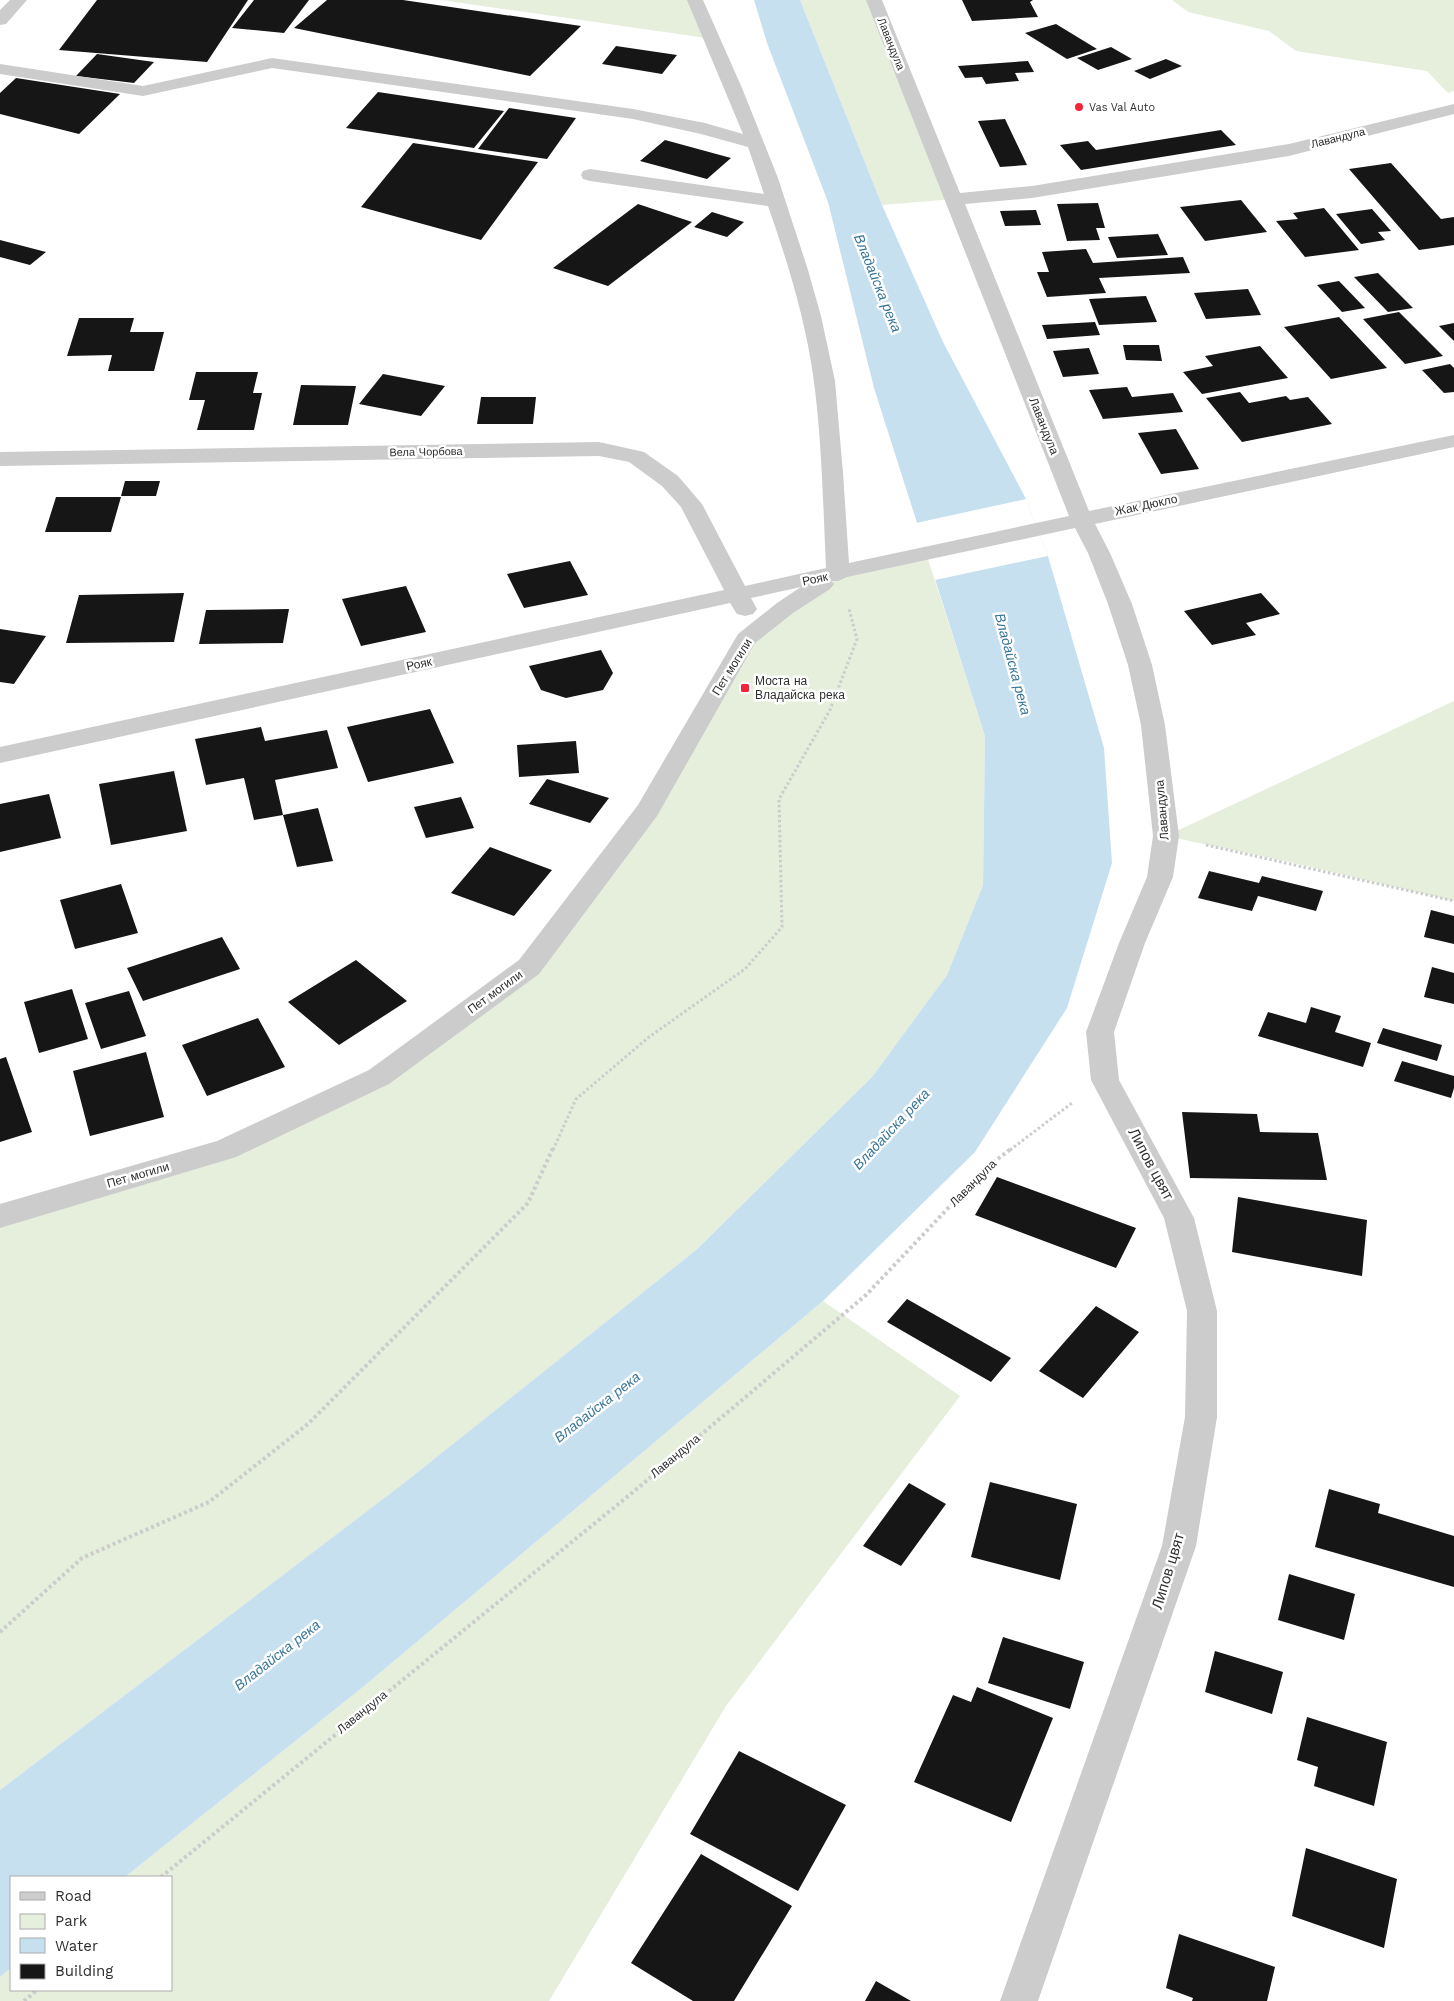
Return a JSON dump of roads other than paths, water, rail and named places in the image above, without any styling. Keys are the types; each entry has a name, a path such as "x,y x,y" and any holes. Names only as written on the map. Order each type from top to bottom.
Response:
{"street":[{"path":"0,20 18,0"},
{"path":"695,0 756,144 776,201 807,302 822,365 831,444 838,574"},
{"name":"Лавандула","path":"874,0 1082,519 1099,553 1120,604 1140,665 1153,726 1166,836 1160,877 1132,943 1100,1032 1105,1080"},
{"path":"0,69 143,91 272,63 634,114 705,129 756,144"},
{"name":"Лавандула","path":"953,199 1032,192 1289,150 1454,109"},
{"path":"590,175 776,201"},
{"name":"Жак Дюкло","path":"838,574 1082,519 1454,441"},
{"name":"Вела Чорбова","path":"0,459 599,449 636,456 670,482 691,504 737,596 757,630"},
{"name":"Рояк","path":"0,755 838,574"},
{"name":"Пет могили","path":"0,1216 226,1150 379,1077 529,967 648,810 746,639 785,608 838,574"},
{"name":"Липов цвят","path":"1020,2001 1179,1546 1201,1417 1202,1312 1179,1218 1105,1080"}],"water":[{"name":"Владайска река","path":"754,0 800,0 882,205 943,342 1026,499 1048,556 1104,748 1112,863 1067,1008 975,1152 823,1301 363,1687 126,1876 10,1876 10,1969 0,1977 0,1790 404,1483 696,1250 872,1077 947,975 983,885 985,736 874,388 828,202 767,43"}],"place":[{"name":"Vas Val Auto","path":"1079,107"},
{"name":"Моста на Владайска река","path":"745,688"}]}
